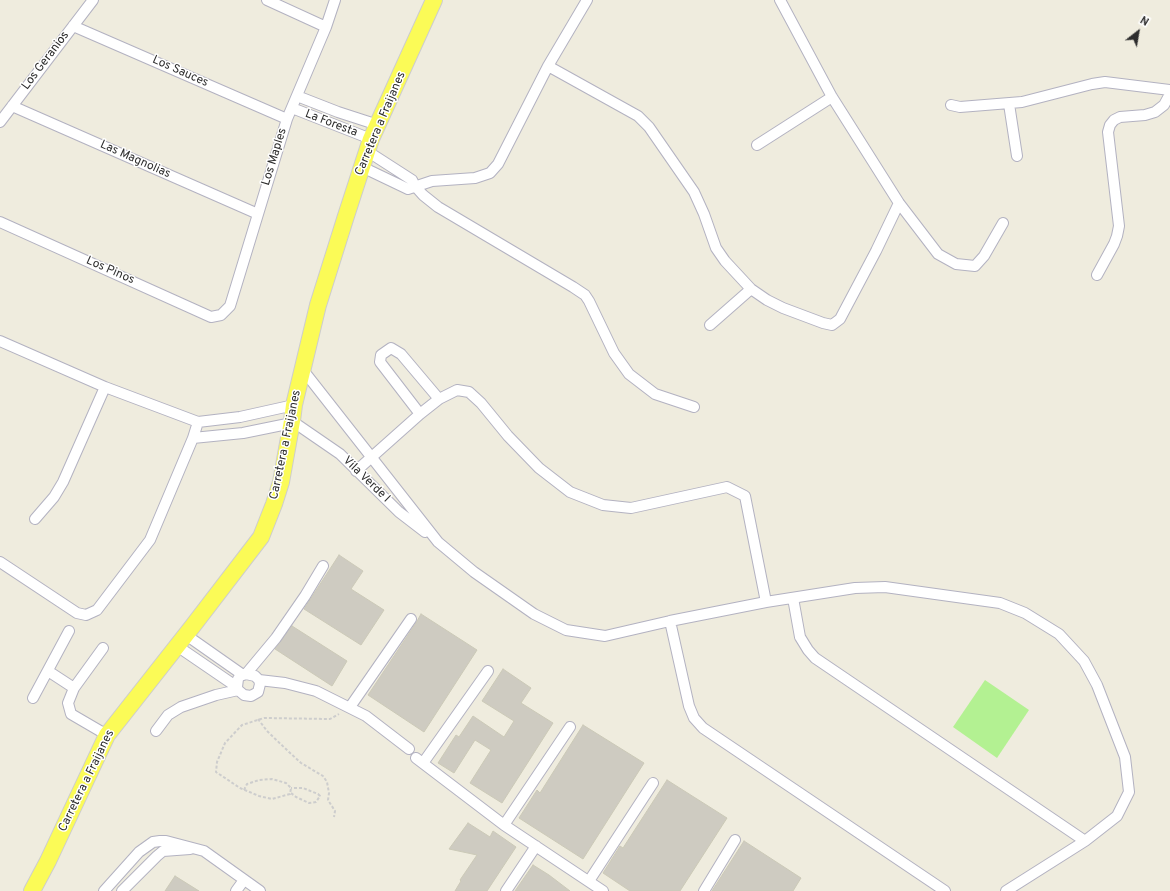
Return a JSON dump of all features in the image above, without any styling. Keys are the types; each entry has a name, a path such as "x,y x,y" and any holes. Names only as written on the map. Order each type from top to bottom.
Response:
{"main road":[{"name":"Carretera a Fraijanes","path":"32,891 48,861 107,735 260,537 274,504 280,482 294,405 318,305 362,167 372,139 434,0"}],"street":[{"name":"Los Geranios","path":"0,122 93,0"},
{"path":"267,0 326,27"},
{"name":"Los Maples","path":"221,315 230,306 287,119 326,27 335,0"},
{"path":"362,167 408,189 432,181 474,178 490,173 498,164 548,66 587,0"},
{"path":"780,0 832,97 899,203 938,254 956,264 975,266 984,256 1002,223"},
{"name":"Los Sauces","path":"73,26 287,119"},
{"path":"548,66 638,116 648,127 694,192 704,214 716,248 725,261 751,289 767,300 783,308 832,325 840,320 899,203"},
{"path":"950,105 960,107 1009,104 1105,82 1170,90"},
{"path":"1097,274 1114,244 1119,226 1108,132 1110,125 1114,120 1120,117 1145,115 1155,112 1164,105 1170,94"},
{"name":"La Foresta","path":"297,96 338,112 372,139"},
{"path":"757,145 832,97"},
{"path":"1009,104 1017,156"},
{"name":"Las Magnolias","path":"12,106 258,214"},
{"name":"La Foresta","path":"292,108 372,139"},
{"path":"372,139 412,180 415,186 438,207 585,295 590,301 614,354 629,374 655,394 694,407"},
{"name":"Los Pinos","path":"0,222 211,317 221,315"},
{"path":"710,326 751,289"},
{"path":"0,341 105,387 198,422 240,417 294,405"},
{"path":"420,414 380,362 381,355 390,348 401,354 439,399"},
{"path":"303,370 438,542 474,572 534,614 566,630 605,636 670,621 766,602 855,588 885,587 1000,603 1025,613 1059,634 1084,661 1097,685 1125,757 1129,792 1117,816 1085,841 1006,891"},
{"path":"35,519 54,497 63,482 105,387"},
{"path":"356,471 439,399 457,390 469,392 481,403 508,436 539,468 570,492 603,505 631,508 727,487 745,496 766,602"},
{"path":"0,562 77,614 86,615 97,610 150,540 193,438 198,422"},
{"path":"193,438 243,433 292,422"},
{"name":"Vila Verde I","path":"292,422 340,454 399,512 438,542"},
{"path":"238,689 238,679 245,674 285,625 323,566"},
{"path":"793,598 800,637 815,658 1085,841"},
{"path":"347,706 412,619"},
{"path":"670,621 689,706 694,718 703,728 944,891"},
{"path":"34,698 70,631"},
{"path":"181,640 245,674 252,674 259,680 285,683 316,691 366,716 504,825 603,891"},
{"path":"181,640 238,689 244,696 251,696 258,692 259,680"},
{"path":"103,648 74,688 68,703 71,714 107,735"},
{"path":"48,671 74,688"},
{"path":"416,757 488,671"},
{"path":"156,731 168,715 181,707 238,689"},
{"path":"504,825 570,727"},
{"path":"588,881 653,783"},
{"path":"704,891 735,840"},
{"path":"104,891 139,852 153,842 160,841 198,848 210,854 260,891"},
{"path":"506,891 536,846"},
{"path":"122,891 163,851 198,848"},
{"path":"236,891 244,880"}],"path":[{"path":"291,793 272,798 259,796 222,778 216,772 217,762 225,743 242,725 258,719 330,719 342,713 347,706"},
{"path":"258,719 267,731 293,756 301,763 323,776 327,782 329,793 328,800 335,811 334,817"},
{"path":"244,790 247,784 259,780 272,779 286,783 291,788 291,793 296,798 310,803 316,802 320,796 304,788 291,788"}],"green space":[{"path":"985,680 1029,710 997,758 953,727"}],"building":[{"path":"339,555 363,571 351,589 384,610 361,645 304,609"},
{"path":"421,614 477,650 424,732 368,695"},
{"path":"292,626 347,661 332,686 275,649"},
{"path":"503,669 531,688 521,703 553,723 502,803 470,783 491,750 475,740 454,773 438,763 456,735 459,737 473,716 504,737 514,721 482,701"},
{"path":"583,725 644,763 583,859 519,818 537,790 540,793"},
{"path":"667,780 727,818 680,891 630,891 603,873 620,846 623,848"},
{"path":"468,823 490,837 493,831 516,847 487,891 455,891 461,881 460,880 477,855 449,849"},
{"path":"744,841 801,878 793,891 712,891"},
{"path":"533,865 549,875 570,891 515,891"},
{"path":"175,876 199,891 165,891"}]}
